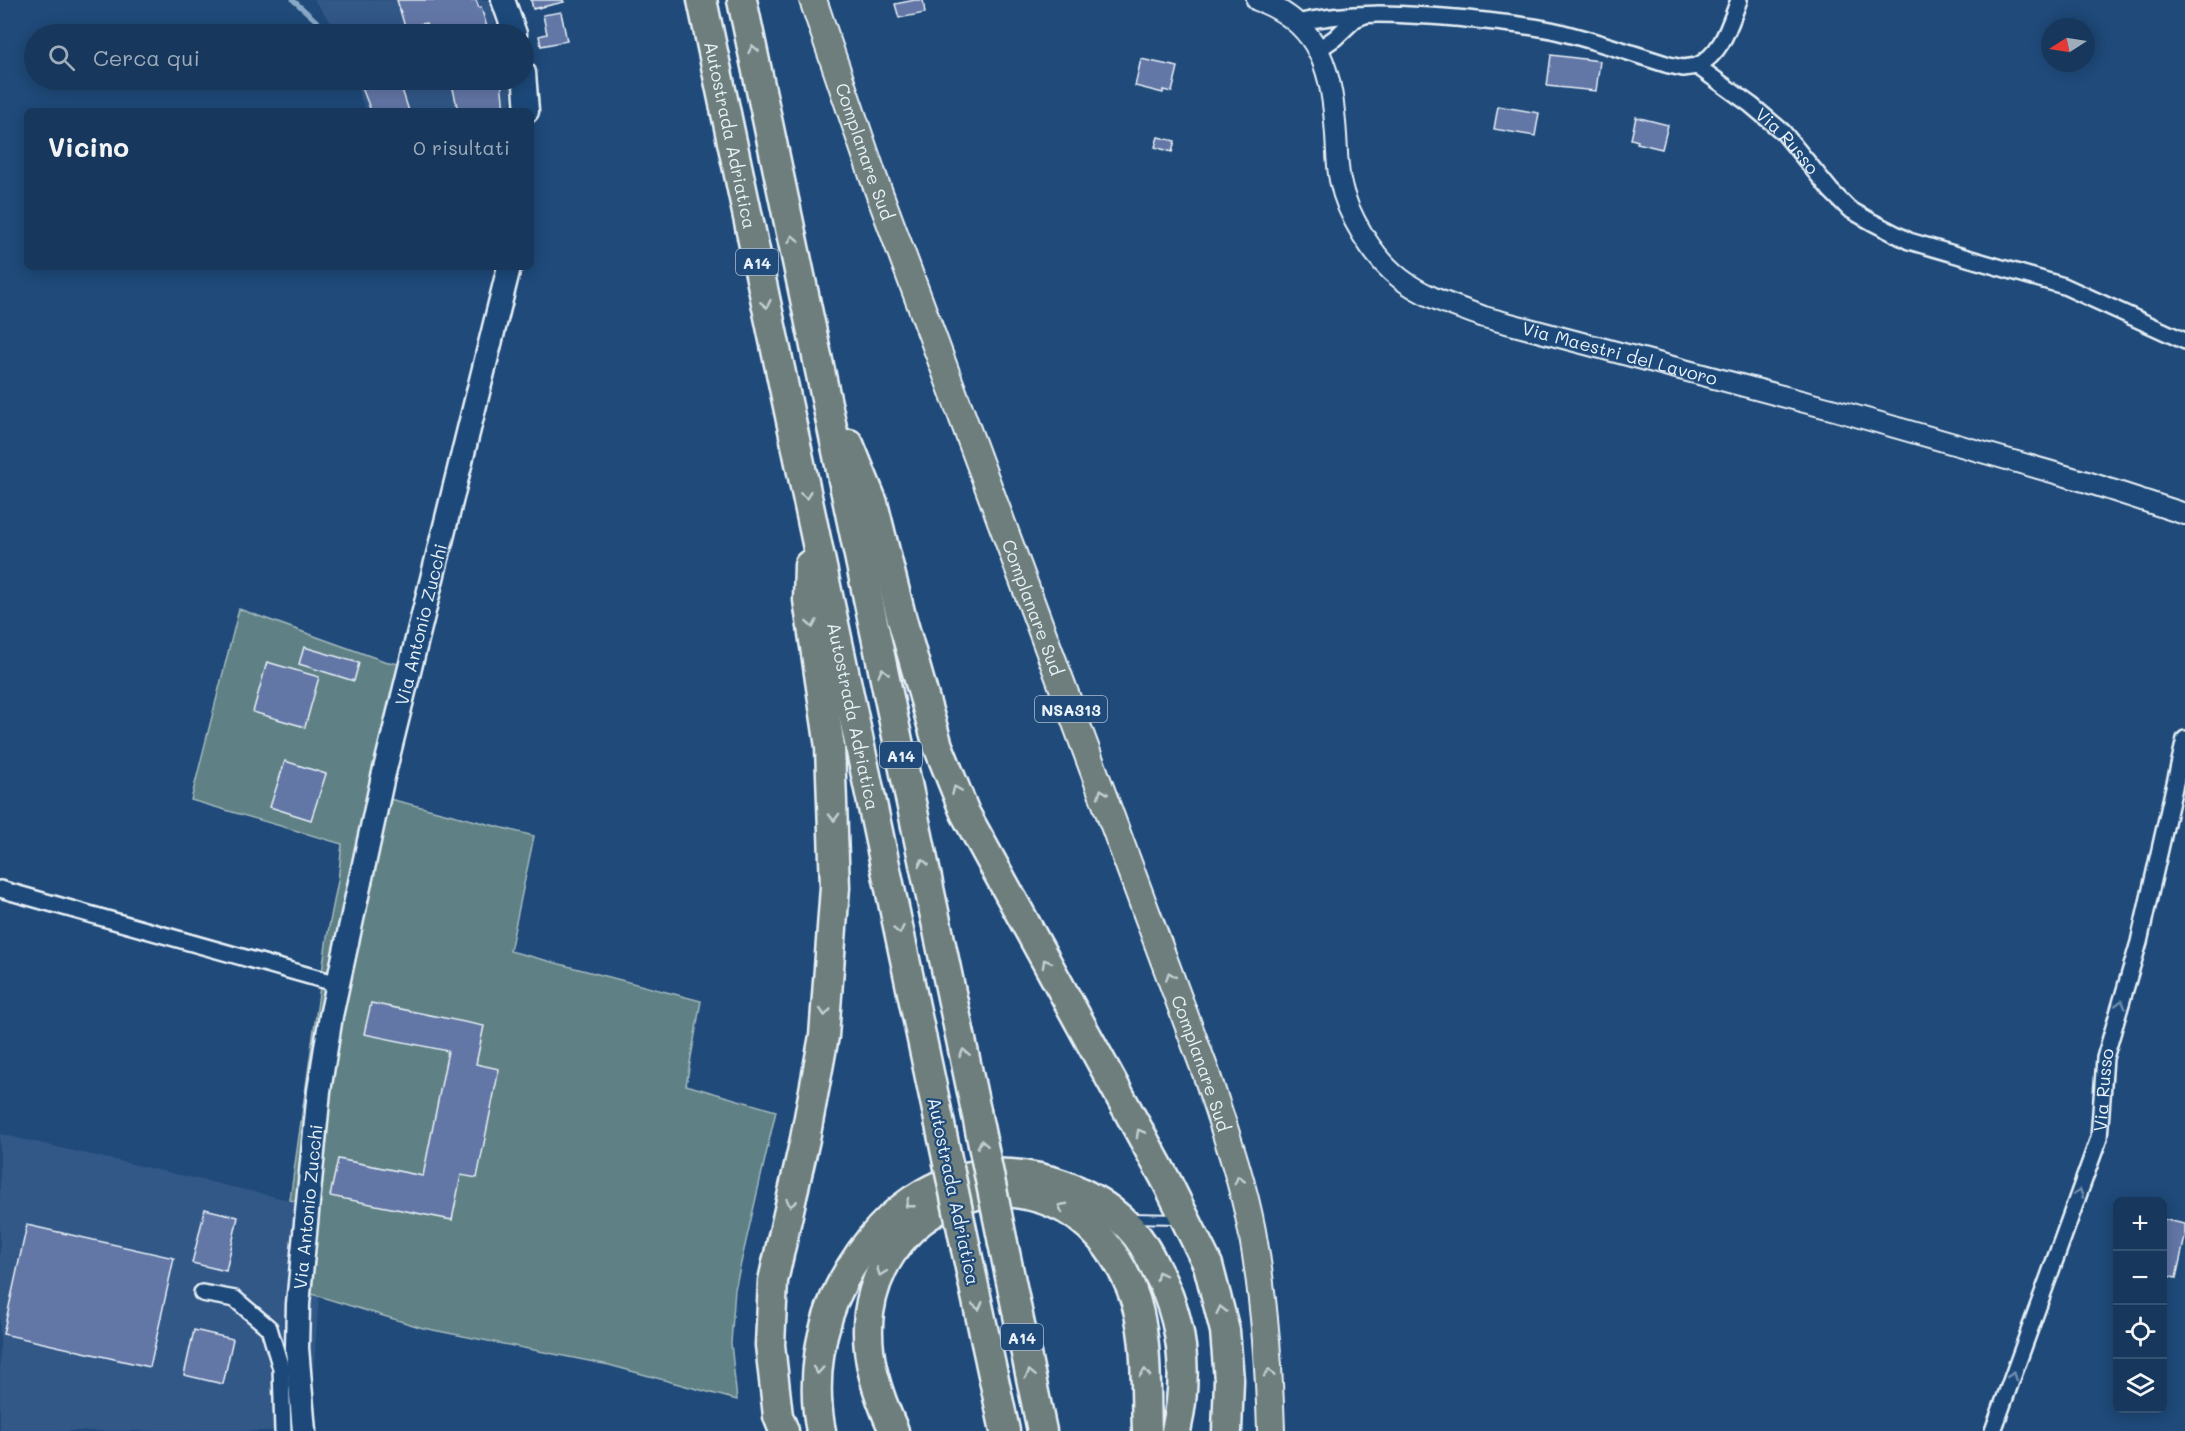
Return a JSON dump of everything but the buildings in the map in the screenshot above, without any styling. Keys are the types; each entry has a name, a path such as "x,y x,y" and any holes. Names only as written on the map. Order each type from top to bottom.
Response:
{"highway":[{"name":"Autostrada Adriatica","path":"702,0 1005,1431"},
{"name":"Autostrada Adriatica","path":"742,0 1042,1431"},
{"name":"Complanare Sud","path":"813,0 874,179 1202,1062 1229,1145 1252,1230 1263,1304 1269,1368 1271,1431"},
{"path":"827,399 852,450 873,503 926,704 939,746 965,813 1187,1220 1208,1266 1225,1331 1229,1380 1227,1431"},
{"path":"784,1431 778,1416 770,1345 773,1281 805,1139 824,1036 835,887 831,747 808,600 812,524"},
{"path":"821,1431 817,1390 824,1330 843,1281 862,1251 880,1229 913,1200 947,1181 962,1176 1012,1173 1053,1180 1090,1197 1120,1218 1146,1249 1171,1299 1183,1348 1183,1398 1176,1431"},
{"path":"894,1431 875,1387 868,1338 869,1314 882,1266 897,1243 930,1214 970,1196 989,1193 1033,1196 1054,1203 1075,1215 1110,1248 1131,1288 1138,1310 1145,1358 1147,1431"}],"main road":[{"path":"503,0 511,24"},
{"path":"525,90 527,108"},
{"name":"Via Antonio Zucchi","path":"304,1431 297,1348 298,1304 319,1091 338,984 382,781 508,270"}],"street":[{"path":"1257,0 1269,4 1297,23 1319,49 1355,19 1367,14"},
{"path":"1297,23 1335,15 1367,14 1412,15 1523,26 1583,39 1683,68 1697,66 1709,60 1718,51 1739,0"},
{"name":"Via Maestri del Lavoro","path":"1319,49 1332,92 1340,180 1347,206 1362,234 1379,256 1400,278 1428,296 1484,317 1846,413 2087,482 2185,514"},
{"name":"Via Russo","path":"1697,66 1751,105 1783,132 1831,191 1849,209 1872,222 1909,241 2064,286 2185,341"},
{"name":"Via Maestri del Lavoro","path":"2087,482 2137,489 2185,503"},
{"name":"Via Russo","path":"1993,1431 2099,1138 2105,1059 2139,942 2185,739"},
{"path":"0,889 338,984"},
{"path":"202,1293 235,1299 269,1328 281,1368 283,1431"}],"lane":[{"path":"1120,1218 1150,1217 1187,1220"}],"shaded area":[{"path":"314,0 488,0 496,24 332,24"},
{"path":"358,90 511,90 510,108 365,108"},
{"path":"0,1134 311,1205 305,1291 319,1296 309,1431 0,1431"}],"green space":[{"path":"239,609 384,661 414,667 386,798 534,836 510,951 701,1001 686,1085 776,1111 735,1289 731,1343 737,1400 609,1365 423,1328 305,1292 311,1205 290,1200 342,844 191,800"}],"waterway":[{"path":"293,0 320,24"}]}
